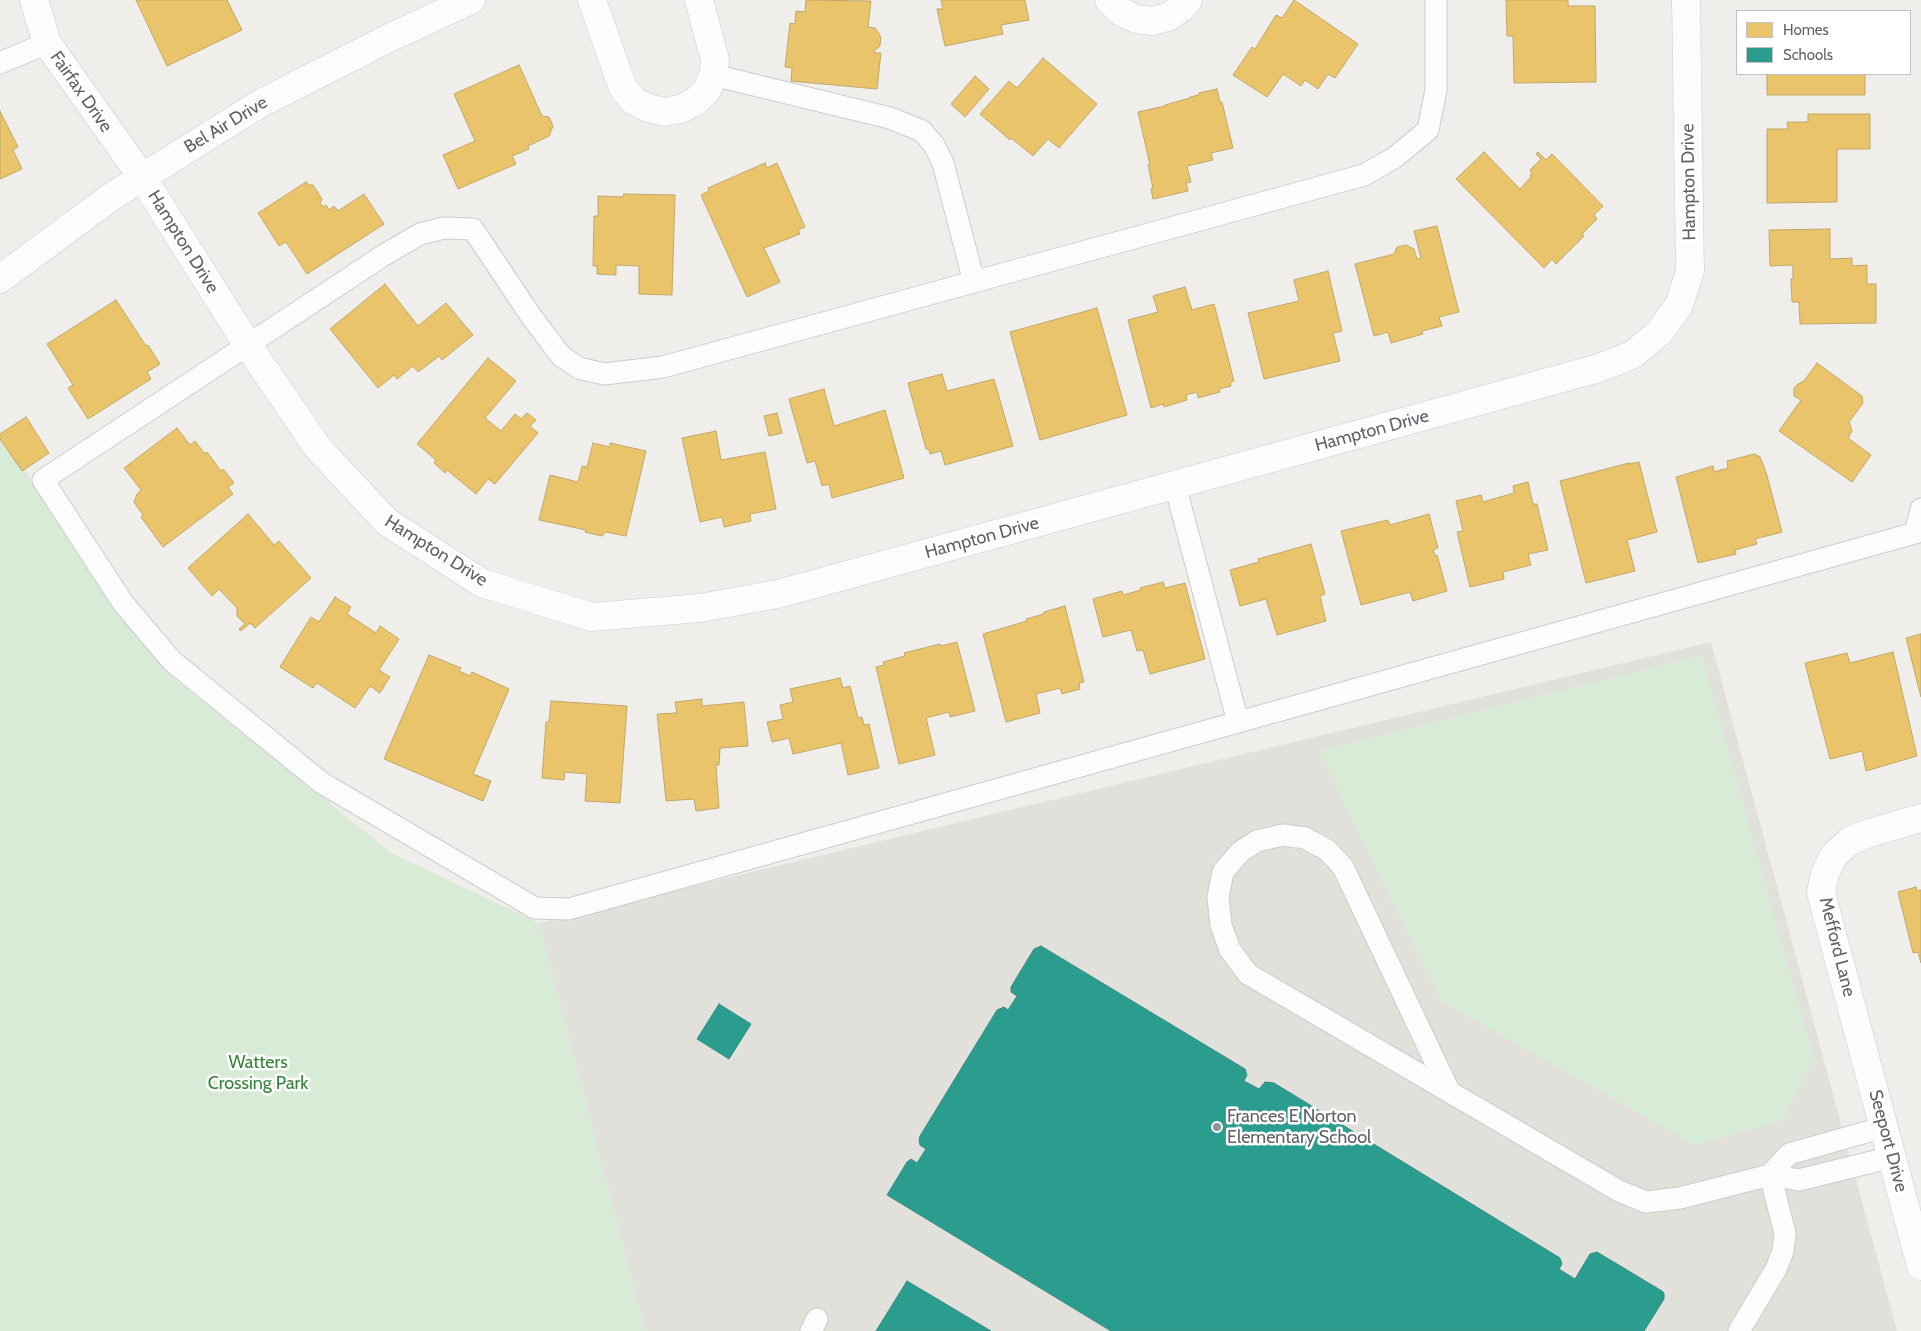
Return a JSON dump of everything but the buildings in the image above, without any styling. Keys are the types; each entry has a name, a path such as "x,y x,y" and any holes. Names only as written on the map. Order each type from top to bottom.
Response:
{"street":[{"name":"Fairfax Drive","path":"34,0 47,43 142,177"},
{"name":"Bel Air Drive","path":"0,279 111,197 261,103 388,38 470,0"},
{"path":"592,0 623,88 634,100 648,108 664,112 680,110 695,102 707,90 714,76 715,60 699,0"},
{"path":"1109,0 1121,12 1136,19 1152,21 1168,17 1181,8 1188,0"},
{"name":"Hampton Drive","path":"142,177 247,344 318,448 386,522 482,583 592,617 700,608 778,594 1599,368 1632,355 1659,333 1679,305 1690,271 1686,0"},
{"name":"Mefford Lane","path":"1870,1074 1824,906 1822,893 1825,874 1834,855 1850,841 1869,833 1921,818"},
{"name":"Seeport Drive","path":"1870,1074 1921,1266"}],"lane":[{"path":"1436,0 1436,90 1428,130 1394,158 1364,176 663,368 604,374 579,368 561,356 531,316 473,229 444,228 420,234 384,255 43,480 123,603 172,661 322,783 534,908 569,909 1916,533 1921,509"},
{"path":"0,64 47,43"},
{"path":"714,76 890,118 922,131 934,145 944,163 974,282"},
{"path":"1175,485 1238,722"},
{"path":"1449,1091 1342,867 1327,850 1305,838 1284,836 1257,841 1240,852 1223,872 1218,897 1221,925 1230,950 1248,974 1619,1191 1646,1202 1680,1198 1770,1175 1799,1180 1892,1157"},
{"path":"1770,1175 1789,1154 1884,1127"},
{"path":"1739,1331 1776,1268 1783,1251 1785,1233 1770,1175"}],"shaded area":[{"name":"Frances E Norton Elementary School","path":"1711,642 1897,1331 645,1331 539,923"}],"green space":[{"name":"Watters Crossing Park","path":"0,431 72,544 125,620 176,680 393,854 539,923 645,1331 0,1331"},
{"path":"1702,655 1814,1059 1782,1121 1695,1145 1441,1001 1319,751"}],"place":[{"name":"Frances E Norton Elementary School","path":"1217,1127"}]}
